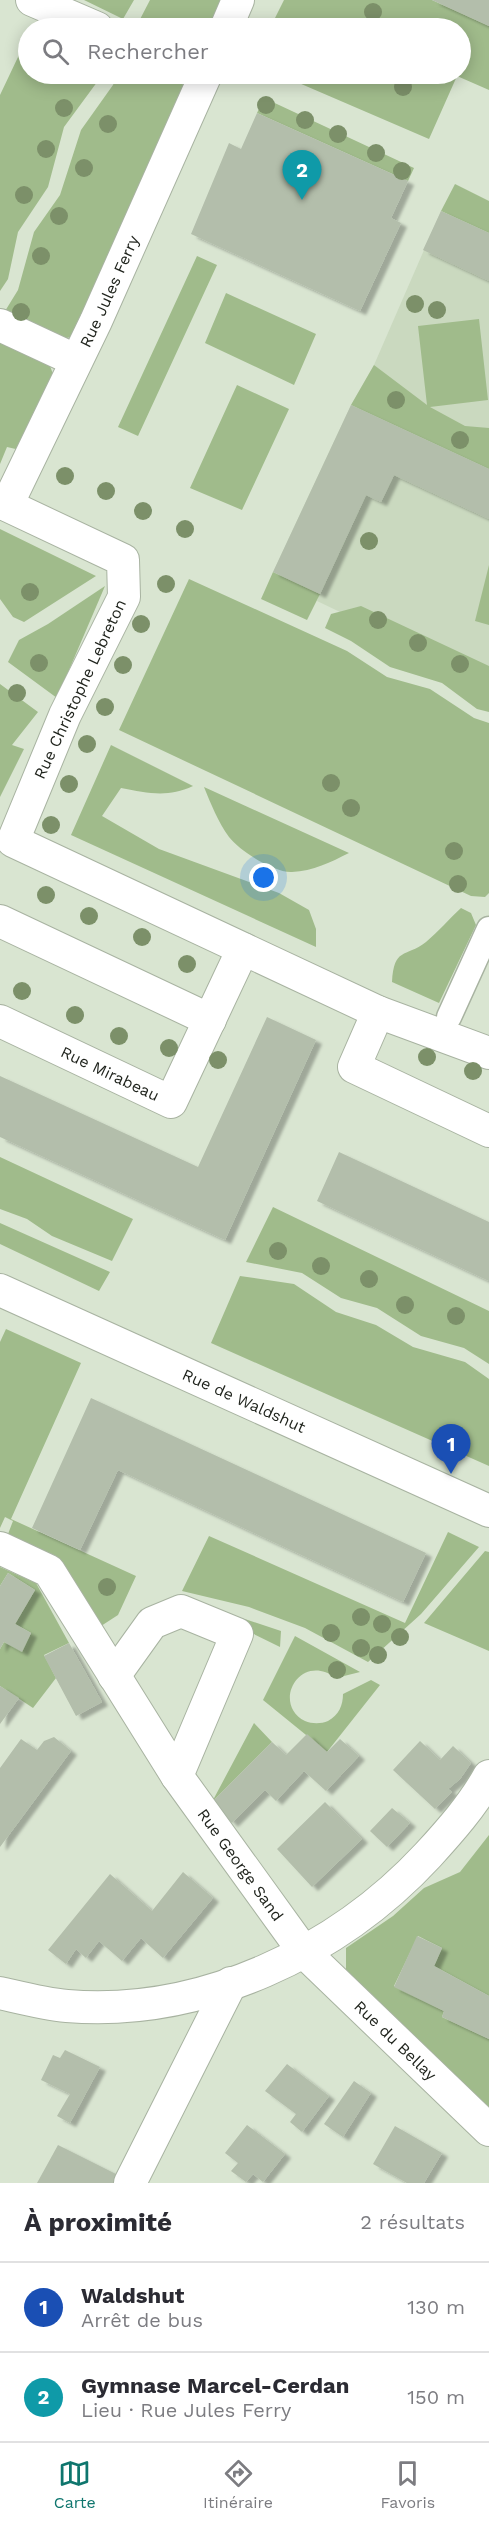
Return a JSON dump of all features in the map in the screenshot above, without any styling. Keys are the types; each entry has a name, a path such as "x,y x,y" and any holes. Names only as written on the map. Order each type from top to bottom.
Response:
{"street":[{"path":"32,0 74,18"},
{"path":"230,18 238,0"},
{"name":"Rue Jules Ferry","path":"4,503 96,321 199,84"},
{"path":"0,325 75,360"},
{"name":"Rue Christophe Lebreton","path":"4,503 123,560 124,597 65,715 13,841 243,949"},
{"path":"0,921 210,1020"},
{"path":"449,1017 489,929"},
{"path":"243,949 378,1012 489,1053"},
{"name":"Rue Mirabeau","path":"0,1021 171,1102 243,949"},
{"path":"378,1012 354,1067 489,1131"},
{"name":"Rue de Waldshut","path":"0,1290 489,1511"},
{"name":"Rue George Sand","path":"0,1548 49,1571 177,1776 304,1952"},
{"path":"114,1676 152,1623 180,1611 237,1634 177,1776"},
{"path":"0,1993 67,2006 124,2005 182,1997 231,1983 304,1952 366,1913 407,1877 450,1831 486,1781"},
{"name":"Rue du Bellay","path":"304,1952 489,2130"},
{"path":"130,2183 231,1983"}],"shaded area":[{"path":"441,211 489,233 489,683 317,601 319,594 273,572 351,405 374,365"}],"green space":[{"path":"84,0 134,0 124,18"},
{"path":"150,0 227,0 219,18 141,18"},
{"path":"284,0 432,0 489,26 489,90 471,82 471,18 275,18"},
{"path":"18,57 18,84 96,84 64,127 48,187 18,232 8,279 0,291 0,95"},
{"path":"183,84 184,93 72,337 55,340 2,316 18,290 34,232 60,195 81,130 113,85"},
{"path":"301,84 453,84 429,139"},
{"path":"264,98 414,168 408,181 257,113"},
{"path":"455,184 489,201 489,233 441,211"},
{"path":"197,256 217,265 138,436 118,427"},
{"path":"226,293 316,334 294,385 205,343"},
{"path":"479,319 488,400 430,407 465,426 489,428 489,469 351,405 374,365 427,405 418,326"},
{"path":"0,340 47,358 53,374 20,450 7,447 0,464"},
{"path":"237,385 289,409 242,510 190,488"},
{"path":"0,529 96,576 24,622 13,617 0,599"},
{"path":"489,565 489,625 475,621"},
{"path":"273,572 320,594 307,620 261,599"},
{"path":"189,579 347,651 387,677 430,689 474,718 489,723 489,893 485,897 471,896 119,730"},
{"path":"105,586 57,698 8,662 19,640 48,624"},
{"path":"361,606 489,666 489,712 477,709 442,683 390,667 351,641 325,628 331,614"},
{"path":"0,684 38,712 12,745 24,749 0,797"},
{"path":"111,745 193,786 166,793 149,793 121,788 102,816 159,849 279,893 309,910 316,929 316,947 71,835"},
{"path":"204,787 349,853 322,866 307,870 292,872 267,865 234,843 229,837"},
{"path":"461,908 471,913 476,925 439,1003 392,982 398,958 426,942"},
{"path":"0,1157 133,1219 112,1261 52,1236 27,1219 0,1209"},
{"path":"273,1207 489,1311 489,1364 464,1348 421,1336 377,1308 341,1298 302,1273 246,1262"},
{"path":"0,1223 110,1272 99,1291 0,1244"},
{"path":"240,1276 294,1284 336,1312 376,1325 413,1347 465,1362 489,1379 489,1466 211,1343"},
{"path":"6,1329 81,1363 11,1519 136,1576 118,1615 101,1626 56,1556 8,1534 13,1521 5,1517 0,1528 0,1342"},
{"path":"448,1532 479,1547 421,1614 368,1662 305,1628 249,1607 182,1591 209,1536 405,1623"},
{"path":"485,1551 489,1552 489,1651 424,1623"},
{"path":"0,1567 36,1583 69,1643 44,1655 56,1678 33,1708 0,1686 0,1649 4,1642 22,1651 31,1633 15,1624 35,1590 8,1573 0,1586"},
{"path":"181,1598 281,1631 280,1647"},
{"path":"295,1636 360,1672 336,1678 323,1671 311,1671 301,1675 294,1683 290,1693 290,1703 295,1713 305,1721 322,1723 328,1721 340,1709 343,1694 371,1680 380,1685 327,1752 263,1700"},
{"path":"254,1723 272,1742 212,1802"},
{"path":"489,1835 489,1996 434,1966 442,1948 418,1936 394,1986 444,2011 442,2017 489,2039 489,2107 426,2051 346,1970 346,1948 393,1916 424,1888 460,1872"}],"building":[{"path":"432,0 489,0 489,26"},
{"path":"257,113 408,181 391,218 401,223 360,311 191,234 229,143 241,149"},
{"path":"441,211 489,233 489,281 423,250"},
{"path":"351,405 489,469 489,519 394,475 381,502 366,495 320,594 273,572"},
{"path":"267,1017 316,1040 225,1240 0,1137 0,1076 198,1167"},
{"path":"339,1152 489,1222 489,1281 317,1201"},
{"path":"91,1398 426,1553 403,1602 118,1470 80,1550 32,1528"},
{"path":"8,1573 35,1590 15,1624 31,1633 22,1652 4,1642 0,1649 0,1586"},
{"path":"69,1643 102,1702 76,1716 44,1656"},
{"path":"0,1686 19,1698 0,1724"},
{"path":"307,1734 327,1752 340,1739 359,1756 326,1791 304,1771 276,1801 265,1790 232,1823 212,1802 272,1742 286,1755"},
{"path":"54,1737 71,1751 0,1847 0,1768 21,1739 37,1750 44,1741"},
{"path":"420,1741 440,1760 453,1746 471,1763 460,1779 448,1789 452,1792 435,1809 393,1770"},
{"path":"325,1802 362,1839 312,1887 277,1849"},
{"path":"392,1808 410,1823 387,1847 370,1831"},
{"path":"183,1872 213,1898 163,1958 141,1938 122,1961 99,1941 86,1958 76,1949 66,1964 48,1950 110,1874 152,1911"},
{"path":"417,1936 442,1948 434,1966 489,1996 489,2039 442,2017 444,2011 394,1987"},
{"path":"65,2050 100,2067 70,2123 57,2116 70,2094 41,2080 53,2055 60,2058"},
{"path":"287,2064 329,2096 302,2132 290,2122 296,2114 265,2091"},
{"path":"354,2081 371,2093 343,2137 324,2124"},
{"path":"247,2125 285,2154 263,2182 253,2174 246,2182 231,2171 238,2163 225,2153"},
{"path":"395,2126 442,2153 424,2183 407,2183 373,2164"},
{"path":"58,2145 118,2175 114,2183 37,2183"}],"place":[{"name":"Gymnase Marcel-Cerdan","path":"302,200"},
{"name":"Waldshut","path":"451,1474"}]}
